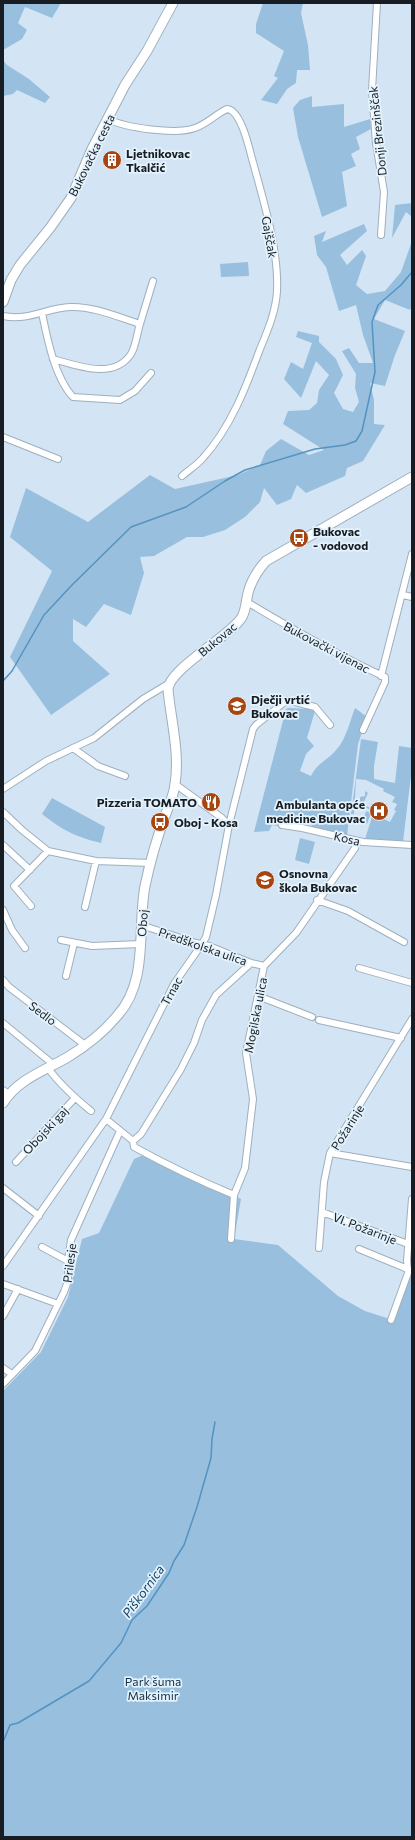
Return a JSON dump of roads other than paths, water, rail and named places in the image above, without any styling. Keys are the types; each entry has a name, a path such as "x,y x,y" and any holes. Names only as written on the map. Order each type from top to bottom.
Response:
{"street":[{"name":"Bukovačka cesta","path":"3,302 11,280 20,265 50,228 70,198 128,80 147,51 173,3"},
{"name":"Donji Brezinščak","path":"377,3 372,90 376,143 384,192 381,235"},
{"name":"Gajščak","path":"108,119 132,128 187,130 200,126 227,109 233,110 238,116 249,147 270,228 277,290 275,309 270,324 244,390 226,427 204,457 182,476"},
{"path":"54,359 72,365 104,370 121,365 131,354 153,281"},
{"path":"3,316 20,318 76,307 92,310 140,324"},
{"path":"42,313 54,359 68,392 73,397 120,400 135,391 151,373"},
{"path":"3,437 58,459"},
{"name":"Bukovac","path":"3,789 46,761 99,735 143,699 168,684 201,652 243,616 248,592 259,569 266,561 412,477"},
{"name":"Bukovački vijenac","path":"247,602 324,647 381,676 403,595 412,554"},
{"path":"403,595 412,597"},
{"path":"363,730 386,680 385,677 381,676"},
{"name":"Oboj","path":"3,1103 6,1092 85,1045 108,1026 126,1006 135,983 145,886 175,784 175,745 168,684"},
{"name":"Trnac","path":"3,1266 106,1119 174,984 202,944 216,895 229,825 254,727 287,700 315,707 330,725"},
{"path":"74,748 98,766 125,776"},
{"path":"175,784 222,818 229,825"},
{"path":"3,812 48,851 96,862 151,863"},
{"name":"Kosa","path":"282,825 302,828 356,841 412,846"},
{"name":"Mogilska ulica","path":"231,1239 234,1195 245,1168 253,1099 246,1053 264,966 296,933 310,915 317,900 355,848 356,841"},
{"path":"3,845 30,870"},
{"path":"31,906 14,886 48,851"},
{"path":"85,907 96,862"},
{"path":"317,900 348,911 404,942"},
{"path":"3,910 12,930 26,948"},
{"name":"Predškolska ulica","path":"141,925 229,952 251,963 264,966"},
{"path":"61,940 74,944 98,946 140,944"},
{"path":"66,976 74,944"},
{"path":"132,1141 141,1134 181,1069 194,1043 202,1020 216,995 251,963"},
{"path":"359,968 412,983"},
{"name":"Sedlo","path":"3,980 9,987 85,1045"},
{"path":"258,996 312,1017"},
{"name":"Požarinje","path":"318,1248 324,1182 330,1152 412,1019"},
{"path":"319,1020 401,1038"},
{"name":"Obojski gaj","path":"3,1023 51,1066 56,1079 75,1098 91,1111"},
{"name":"Obojski gaj","path":"16,1162 75,1098"},
{"path":"106,1119 132,1141 134,1147 197,1180 234,1195"},
{"name":"Prilesje","path":"3,1384 35,1351 58,1304 68,1281 68,1261 71,1240 120,1131"},
{"path":"330,1152 412,1167"},
{"path":"3,1188 39,1216"},
{"path":"392,1320 410,1270 408,1244 412,1199"},
{"name":"VI. Požarinje","path":"322,1212 408,1244"},
{"path":"42,1247 68,1261"},
{"path":"359,1249 410,1270"},
{"path":"3,1284 58,1304"},
{"path":"3,1316 18,1289"},
{"path":"3,1368 12,1374"}],"waterway":[{"path":"3,681 12,671 44,615 131,527 186,507 225,481 245,470 315,449 345,445 356,441 362,431 375,372 372,322 378,305 401,285 412,272"},
{"name":"Piškornica","path":"3,1742 10,1725 18,1723 89,1681 121,1643 132,1620 147,1606 169,1573 174,1561 184,1545 197,1507 211,1458 215,1422"}],"place":[{"name":"Ljetnikovac Tkalčić","path":"112,160"},
{"name":"Bukovac - vodovod","path":"299,538"},
{"name":"Dječji vrtić Bukovac","path":"237,706"},
{"name":"Pizzeria TOMATO","path":"211,802"},
{"name":"Ambulanta opće medicine Bukovac","path":"379,811"},
{"name":"Oboj - Kosa","path":"160,822"},
{"name":"Osnovna škola Bukovac","path":"265,880"}],"park label":[{"name":"Park šuma Maksimir","path":"153,1688"}]}
